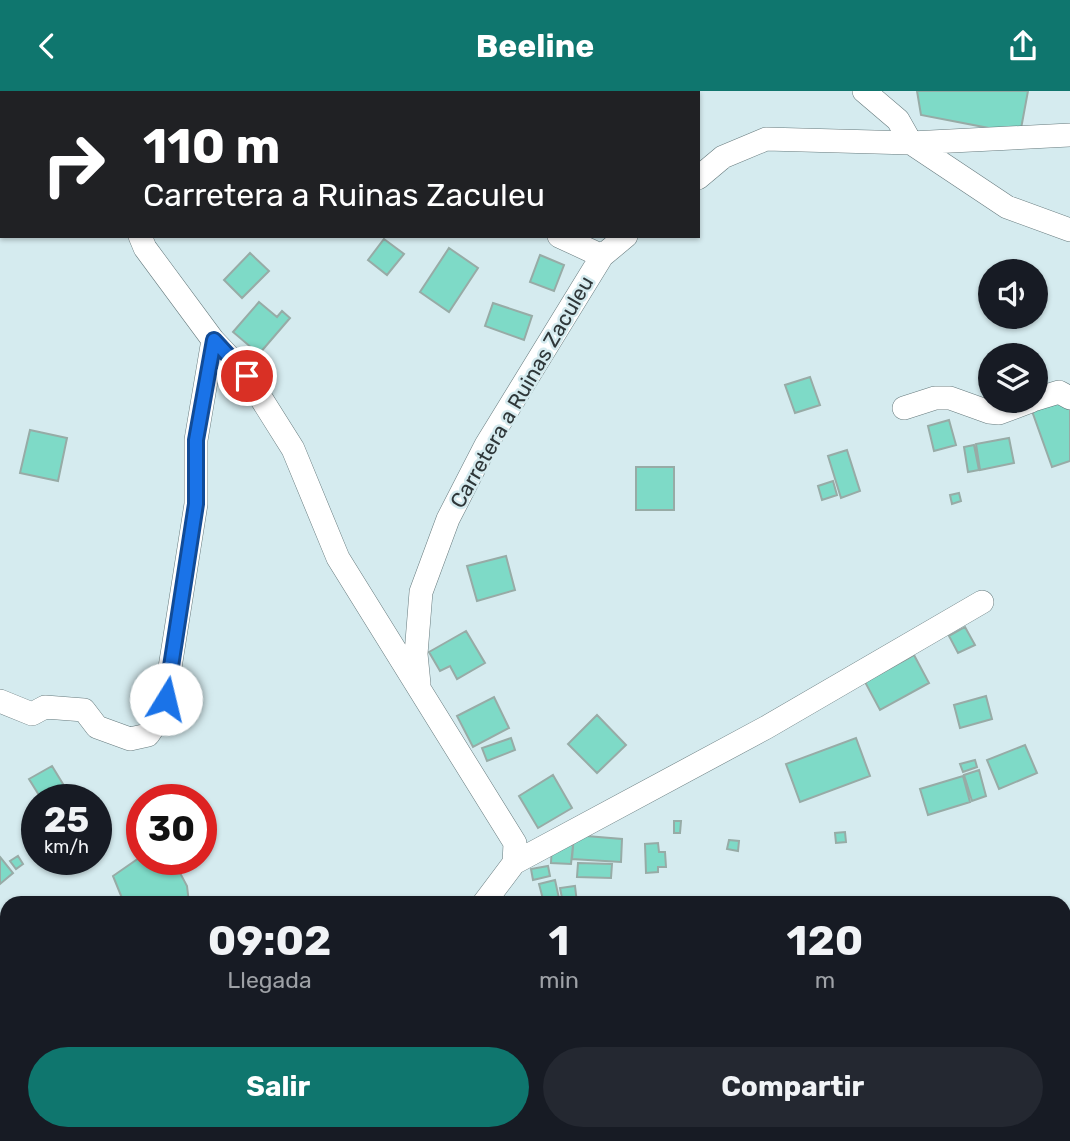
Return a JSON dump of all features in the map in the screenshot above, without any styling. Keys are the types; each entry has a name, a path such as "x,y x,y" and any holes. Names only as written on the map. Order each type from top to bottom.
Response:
{"street":[{"path":"864,91 898,120 911,143 1007,207 1070,230"},
{"path":"700,176 723,157 766,139 911,143 1070,135"},
{"path":"141,238 145,249 214,340 247,376 293,449 338,558 515,843 514,863"},
{"path":"563,238 602,256"},
{"name":"Carretera a Ruinas Zaculeu","path":"420,691 416,654 421,592 448,519 486,445 602,256 624,238"},
{"path":"0,701 32,714 45,707 84,710 97,727 130,740 148,735 159,719 166,699 196,504 196,440 214,340"},
{"path":"1048,395 1059,392 1070,398"},
{"path":"904,408 935,398 950,398 978,408"},
{"path":"489,896 514,863 766,727 982,602"}],"building":[{"path":"917,91 1028,91 1020,134 921,115"},
{"path":"384,239 404,254 387,275 368,260"},
{"path":"449,248 478,268 449,312 420,292"},
{"path":"250,253 269,271 242,298 224,280"},
{"path":"540,255 564,265 554,291 530,282"},
{"path":"259,302 277,317 282,311 290,318 259,354 233,332"},
{"path":"493,303 532,316 524,340 485,326"},
{"path":"810,377 820,405 795,413 785,385"},
{"path":"1066,398 1070,408 1070,461 1052,467 1033,413 1048,413 1048,405"},
{"path":"949,420 956,445 934,451 928,426"},
{"path":"30,430 67,438 58,481 20,473"},
{"path":"1009,438 1014,463 980,470 976,444"},
{"path":"974,445 979,470 968,472 964,447"},
{"path":"847,450 860,491 841,498 828,456"},
{"path":"636,467 674,467 674,510 636,510"},
{"path":"833,481 837,495 822,500 818,486"},
{"path":"959,493 961,501 952,504 950,495"},
{"path":"506,556 515,590 477,601 467,566"},
{"path":"965,627 975,645 958,653 949,636"},
{"path":"466,631 485,663 457,679 450,666 440,671 429,652"},
{"path":"914,655 929,683 880,710 865,682"},
{"path":"986,696 992,719 960,728 954,705"},
{"path":"494,697 509,728 473,747 457,716"},
{"path":"597,715 626,745 597,773 568,744"},
{"path":"511,738 515,750 487,761 482,748"},
{"path":"856,738 870,776 800,802 786,764"},
{"path":"1025,745 1037,773 999,789 987,760"},
{"path":"975,760 977,767 963,772 960,764"},
{"path":"52,766 63,784 32,784 29,779"},
{"path":"979,770 986,796 972,801 964,775"},
{"path":"553,775 572,808 538,828 519,796"},
{"path":"963,776 970,802 928,815 920,789"},
{"path":"674,821 681,821 680,833 674,833"},
{"path":"845,832 846,842 836,843 835,833"},
{"path":"574,835 622,839 621,862 572,859"},
{"path":"729,840 739,841 738,851 727,849"},
{"path":"552,843 573,845 571,864 551,863"},
{"path":"658,843 659,852 665,852 666,867 658,867 658,872 646,873 645,844"},
{"path":"18,856 21,865 16,869 10,861"},
{"path":"0,857 13,873 0,884"},
{"path":"578,863 612,864 611,878 577,877"},
{"path":"548,866 550,876 533,880 531,869"},
{"path":"126,867 126,875 181,875 188,896 121,896 113,876"},
{"path":"555,880 558,896 542,896 539,884"},
{"path":"575,886 576,896 562,896 560,888"}],"route":[{"path":"166,699 196,504 196,440 214,340 247,376"}]}
